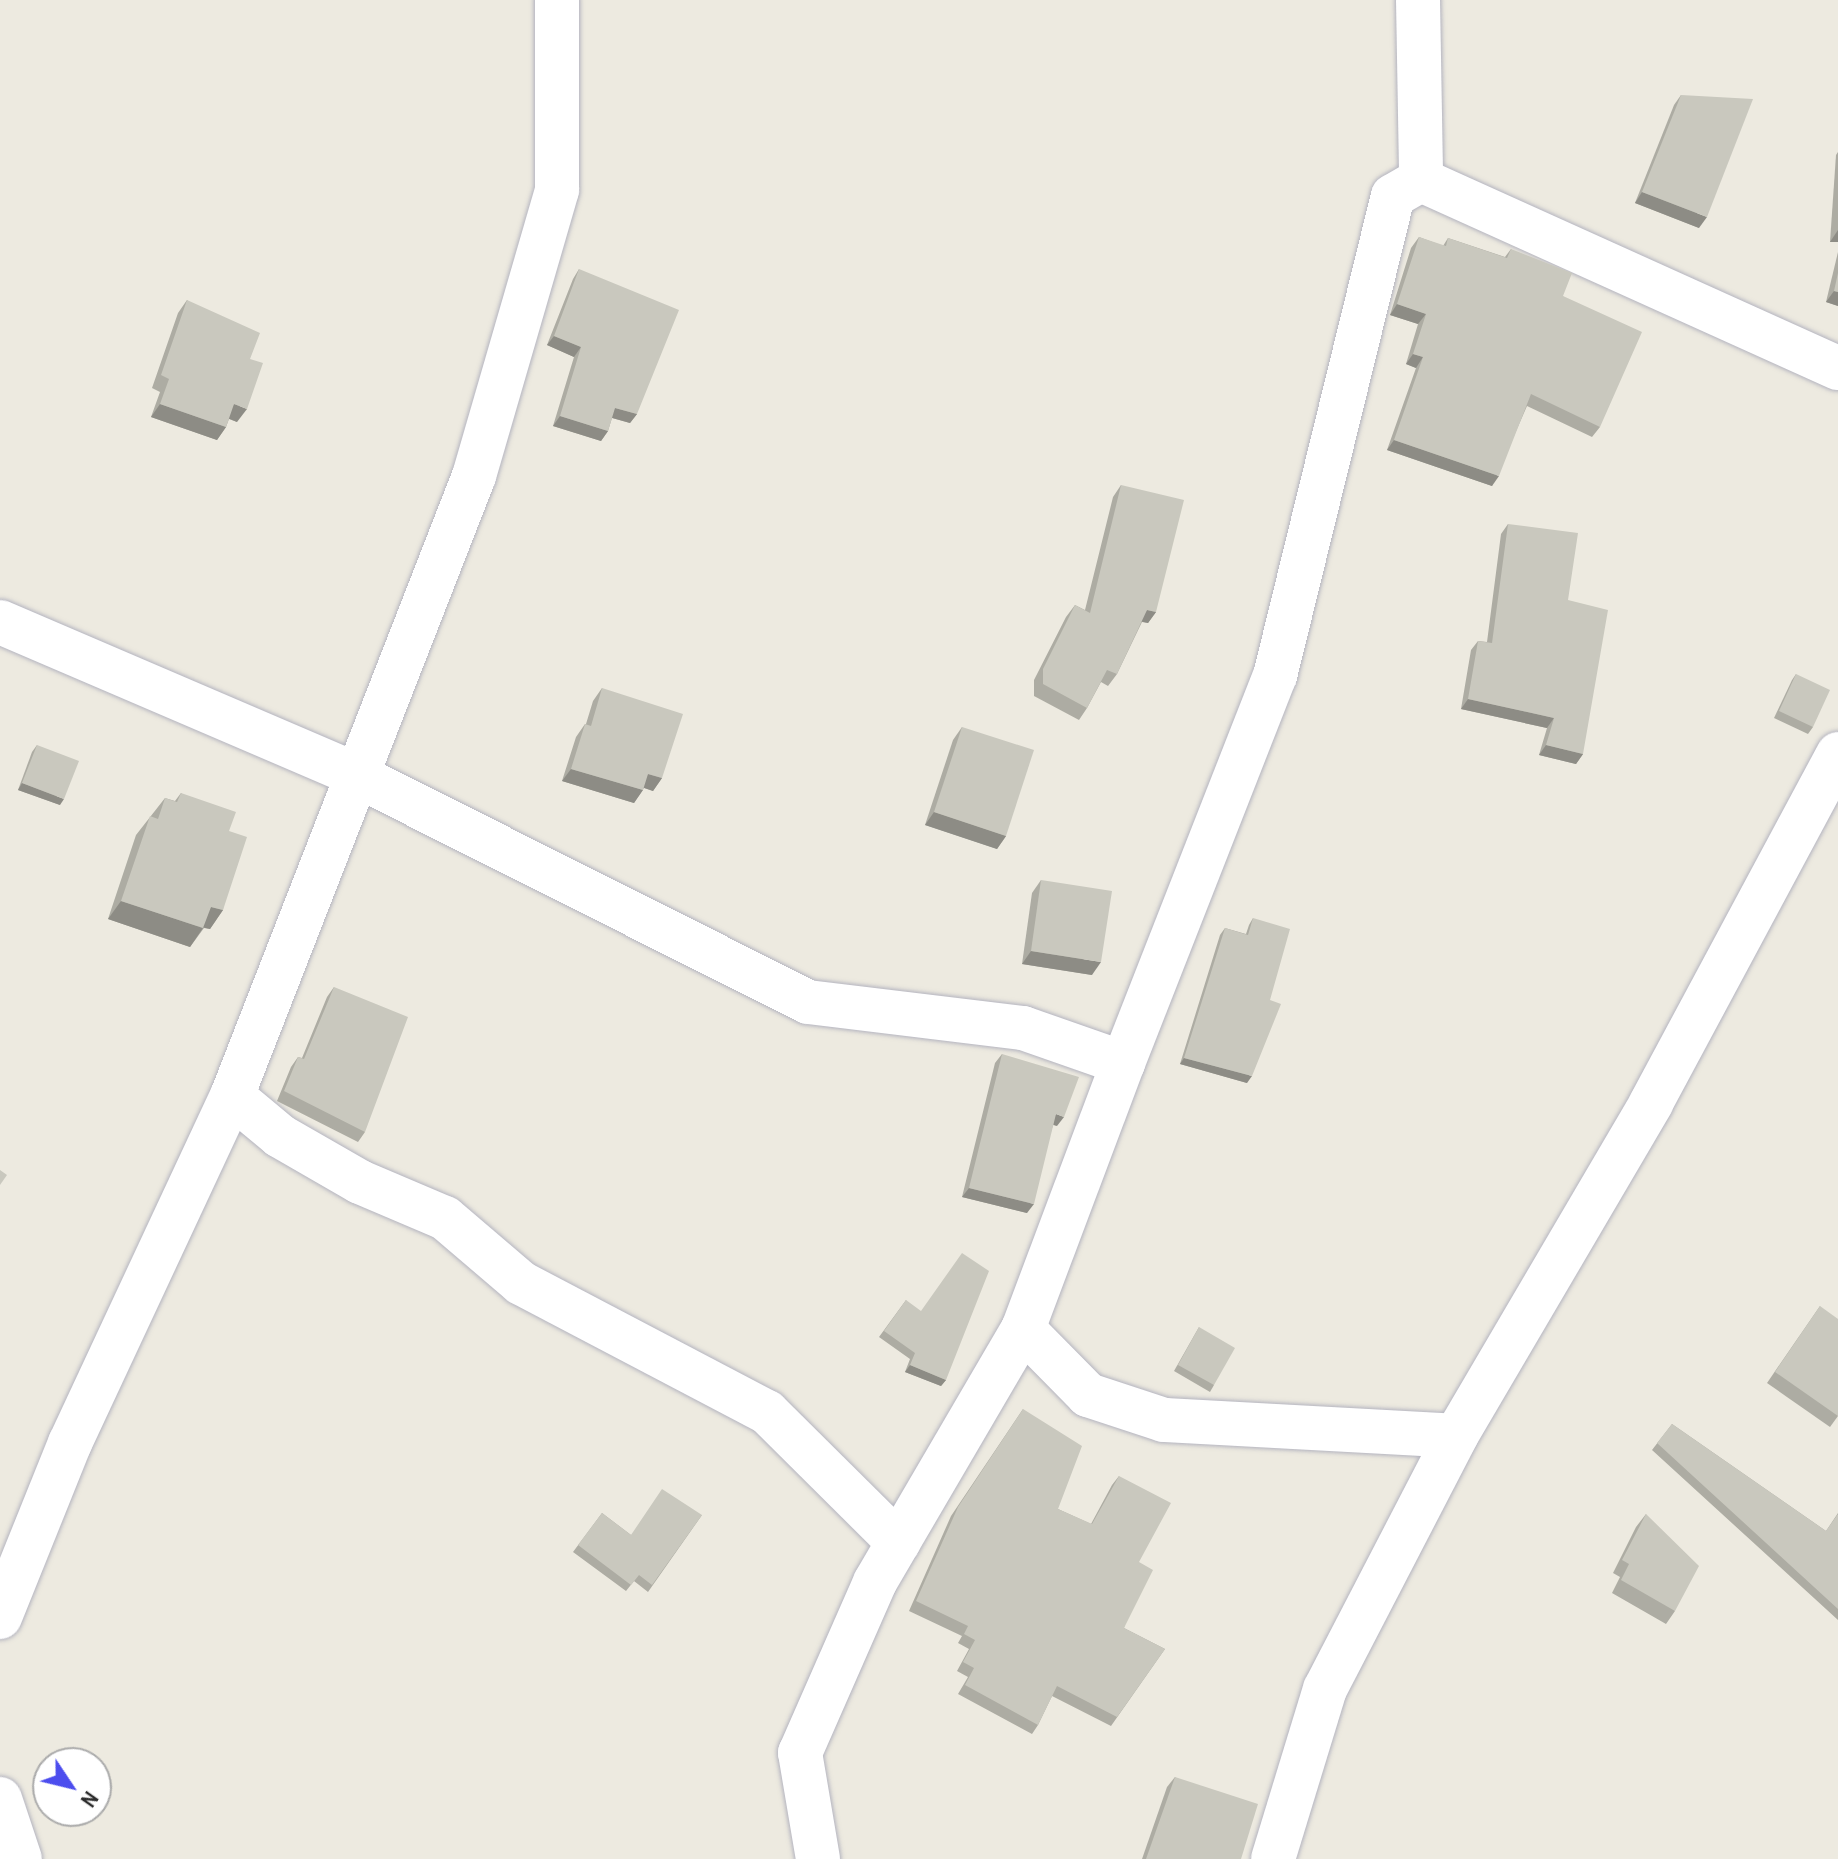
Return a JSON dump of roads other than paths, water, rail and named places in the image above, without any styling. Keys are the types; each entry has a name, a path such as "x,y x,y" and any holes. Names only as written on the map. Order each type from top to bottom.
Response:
{"street":[{"path":"0,1617 70,1443 232,1096 352,773 474,476 533,290 557,190 557,0"},
{"path":"1418,0 1421,180"},
{"path":"1421,180 1838,368"},
{"path":"818,1859 800,1753 898,1542 1023,1329 1123,1063 1275,676 1393,196 1421,180"},
{"path":"0,622 352,773 808,1002 1023,1028 1123,1063"},
{"path":"1273,1859 1325,1689 1456,1436 1651,1103 1838,754"},
{"path":"232,1096 280,1136 360,1182 445,1218 521,1283 767,1412 898,1542"},
{"path":"1023,1329 1088,1395 1164,1420 1236,1419 1377,1437 1456,1436"},
{"path":"0,1799 20,1859"}]}
